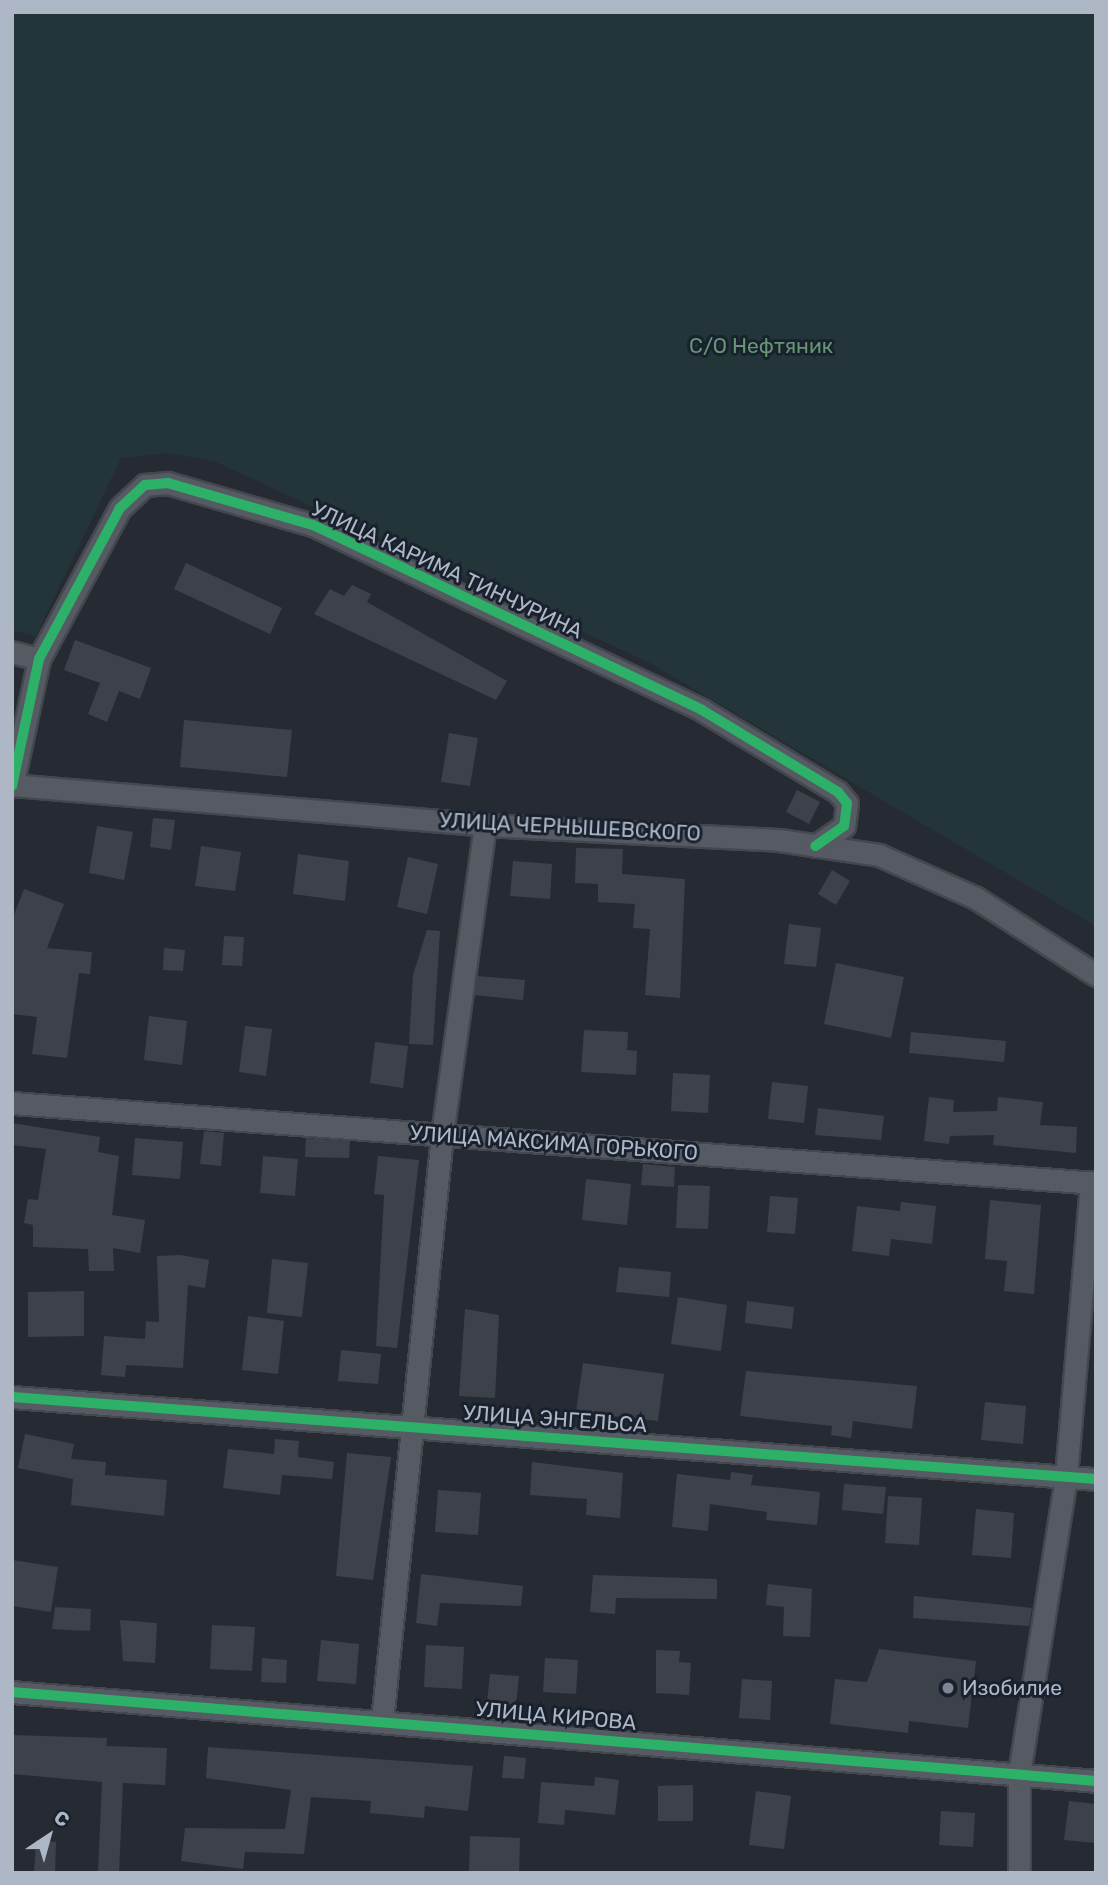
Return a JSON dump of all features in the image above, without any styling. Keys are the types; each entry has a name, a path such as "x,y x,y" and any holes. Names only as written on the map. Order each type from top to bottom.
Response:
{"street":[{"name":"УЛИЦА КАРИМА ТИНЧУРИНА","path":"12,785 39,659 130,495 145,485 191,485 313,525 702,710 838,792 847,803 844,826 815,846"},
{"path":"12,652 39,659"},
{"name":"УЛИЦА ЧЕРНЫШЕВСКОГО","path":"12,785 485,825 815,846 878,855 925,872 1096,975"},
{"path":"382,1721 442,1135 485,825"},
{"name":"УЛИЦА МАКСИМА ГОРЬКОГО","path":"12,1103 1093,1183"},
{"path":"1019,1873 1019,1774 1066,1476 1093,1183"},
{"name":"УЛИЦА ЭНГЕЛЬСА","path":"12,1397 1096,1479"},
{"name":"УЛИЦА КИРОВА","path":"12,1692 1096,1780"}],"green space":[{"name":"С/О Нефтяник","path":"12,12 1096,12 1096,926 648,662 214,461 166,453 121,458 36,636 12,630"}],"building":[{"path":"186,563 282,608 270,634 174,589"},
{"path":"352,585 371,594 367,602 507,681 496,700 314,614 330,589 344,596"},
{"path":"75,640 151,668 140,699 119,691 107,722 88,714 100,683 64,670"},
{"path":"184,720 292,730 287,777 180,767"},
{"path":"449,733 478,738 470,786 441,782"},
{"path":"797,790 820,802 809,824 786,812"},
{"path":"153,818 175,820 171,850 150,847"},
{"path":"97,826 133,832 124,880 89,873"},
{"path":"201,846 241,852 235,891 195,886"},
{"path":"576,848 623,849 622,874 685,879 680,998 645,995 650,929 633,928 635,904 598,902 598,884 575,883"},
{"path":"298,854 349,861 345,901 293,894"},
{"path":"408,857 438,864 427,914 397,907"},
{"path":"513,861 552,864 550,899 510,896"},
{"path":"832,870 850,881 836,905 818,894"},
{"path":"24,889 64,904 47,948 92,952 90,974 79,973 67,1058 32,1054 37,1017 12,1014 12,920"},
{"path":"789,924 821,928 816,967 784,964"},
{"path":"427,930 440,931 433,1045 409,1044 413,975"},
{"path":"224,936 244,937 242,966 222,965"},
{"path":"164,948 185,950 183,971 163,970"},
{"path":"836,963 904,977 891,1038 824,1024"},
{"path":"477,976 525,980 523,1000 475,995"},
{"path":"149,1016 187,1021 182,1065 144,1060"},
{"path":"245,1026 272,1029 266,1076 239,1072"},
{"path":"584,1030 628,1032 627,1050 637,1051 636,1075 581,1072"},
{"path":"911,1032 1006,1041 1004,1062 909,1053"},
{"path":"375,1042 408,1046 403,1088 370,1083"},
{"path":"673,1073 710,1075 708,1113 671,1111"},
{"path":"772,1082 808,1086 804,1123 768,1119"},
{"path":"929,1097 954,1100 953,1112 997,1111 998,1097 1043,1102 1040,1125 1077,1127 1076,1153 993,1145 994,1135 950,1136 949,1144 924,1141"},
{"path":"818,1108 884,1116 881,1140 815,1135"},
{"path":"12,1123 100,1137 98,1152 119,1156 112,1215 145,1220 140,1253 113,1248 114,1271 89,1271 88,1249 33,1247 33,1225 24,1223 28,1199 38,1200 46,1149 12,1145"},
{"path":"204,1131 224,1133 221,1166 200,1164"},
{"path":"135,1138 183,1142 180,1179 132,1175"},
{"path":"306,1138 350,1141 349,1158 305,1157"},
{"path":"263,1156 298,1159 295,1196 260,1193"},
{"path":"378,1156 419,1160 397,1348 376,1346 384,1195 374,1194"},
{"path":"643,1164 675,1167 674,1187 641,1185"},
{"path":"586,1179 631,1184 627,1225 582,1220"},
{"path":"678,1185 710,1186 708,1229 676,1228"},
{"path":"770,1196 798,1198 795,1234 767,1232"},
{"path":"990,1200 1041,1205 1034,1294 1004,1291 1007,1261 985,1259"},
{"path":"901,1202 936,1206 932,1244 891,1239 889,1256 852,1251 857,1206 900,1211"},
{"path":"180,1255 209,1260 205,1288 188,1285 183,1368 126,1365 125,1377 101,1375 104,1336 145,1339 146,1321 159,1322 157,1256"},
{"path":"272,1259 308,1263 302,1317 267,1313"},
{"path":"619,1267 671,1272 669,1297 616,1292"},
{"path":"84,1291 84,1336 28,1337 28,1292"},
{"path":"678,1297 727,1305 721,1351 671,1344"},
{"path":"747,1301 794,1307 792,1329 745,1323"},
{"path":"465,1309 499,1315 495,1398 459,1396"},
{"path":"248,1316 284,1321 278,1374 242,1370"},
{"path":"341,1350 381,1354 378,1384 338,1381"},
{"path":"583,1363 664,1374 658,1421 576,1412"},
{"path":"746,1371 917,1386 912,1429 853,1421 851,1438 831,1435 832,1426 740,1416"},
{"path":"985,1402 1026,1406 1023,1444 981,1440"},
{"path":"25,1434 74,1444 71,1459 106,1462 105,1475 167,1480 164,1516 71,1505 73,1479 18,1468"},
{"path":"275,1439 299,1441 298,1457 334,1462 332,1479 282,1475 280,1495 223,1488 228,1449 274,1454"},
{"path":"347,1453 391,1457 373,1580 336,1576"},
{"path":"532,1462 623,1473 620,1518 586,1515 587,1499 530,1495"},
{"path":"731,1472 753,1475 751,1485 820,1492 817,1525 766,1520 767,1512 710,1504 708,1531 672,1527 677,1474 730,1480"},
{"path":"844,1484 886,1487 883,1514 842,1510"},
{"path":"438,1490 481,1493 478,1535 435,1532"},
{"path":"888,1496 922,1498 919,1545 885,1543"},
{"path":"976,1509 1014,1513 1011,1558 972,1555"},
{"path":"12,1560 58,1567 51,1612 12,1606"},
{"path":"421,1574 523,1586 521,1606 440,1603 437,1626 416,1623"},
{"path":"593,1575 717,1579 717,1599 616,1598 615,1614 590,1612"},
{"path":"768,1584 812,1589 810,1637 783,1636 784,1607 766,1605"},
{"path":"914,1596 1032,1608 1029,1626 913,1618"},
{"path":"55,1607 91,1609 90,1631 52,1629"},
{"path":"120,1620 157,1623 155,1663 123,1661"},
{"path":"212,1625 255,1627 252,1671 210,1669"},
{"path":"321,1640 359,1644 356,1684 317,1681"},
{"path":"426,1645 464,1647 462,1689 424,1687"},
{"path":"879,1649 976,1661 968,1728 909,1721 908,1733 830,1724 835,1679 867,1682"},
{"path":"656,1650 680,1651 679,1662 691,1663 689,1695 656,1693"},
{"path":"262,1658 287,1660 286,1683 261,1682"},
{"path":"545,1658 578,1660 576,1694 543,1692"},
{"path":"490,1674 519,1676 516,1705 487,1702"},
{"path":"742,1679 772,1681 770,1720 739,1718"},
{"path":"12,1735 107,1738 106,1746 167,1748 165,1785 123,1783 119,1873 98,1873 102,1782 12,1774"},
{"path":"208,1747 473,1766 468,1811 425,1806 424,1818 370,1813 371,1801 311,1797 304,1854 245,1852 243,1869 181,1861 185,1828 285,1829 291,1790 206,1778"},
{"path":"504,1756 526,1758 524,1779 502,1778"},
{"path":"595,1777 619,1780 615,1815 565,1810 564,1825 538,1823 541,1782 594,1786"},
{"path":"693,1785 693,1821 658,1821 658,1786"},
{"path":"756,1791 791,1796 784,1849 749,1845"},
{"path":"1069,1801 1096,1804 1096,1843 1064,1840"},
{"path":"941,1811 975,1813 973,1847 939,1845"},
{"path":"470,1836 520,1838 519,1873 469,1873"},
{"path":"36,1840 56,1842 55,1873 34,1873"}],"cycle path":[{"path":"12,786 39,659 120,508 145,485 168,483 313,525 702,710 838,792 847,803 844,826 815,846"},
{"path":"12,1397 1096,1479"},
{"path":"12,1692 1096,1781"}],"place":[{"name":"Изобилие","path":"948,1688"}]}
